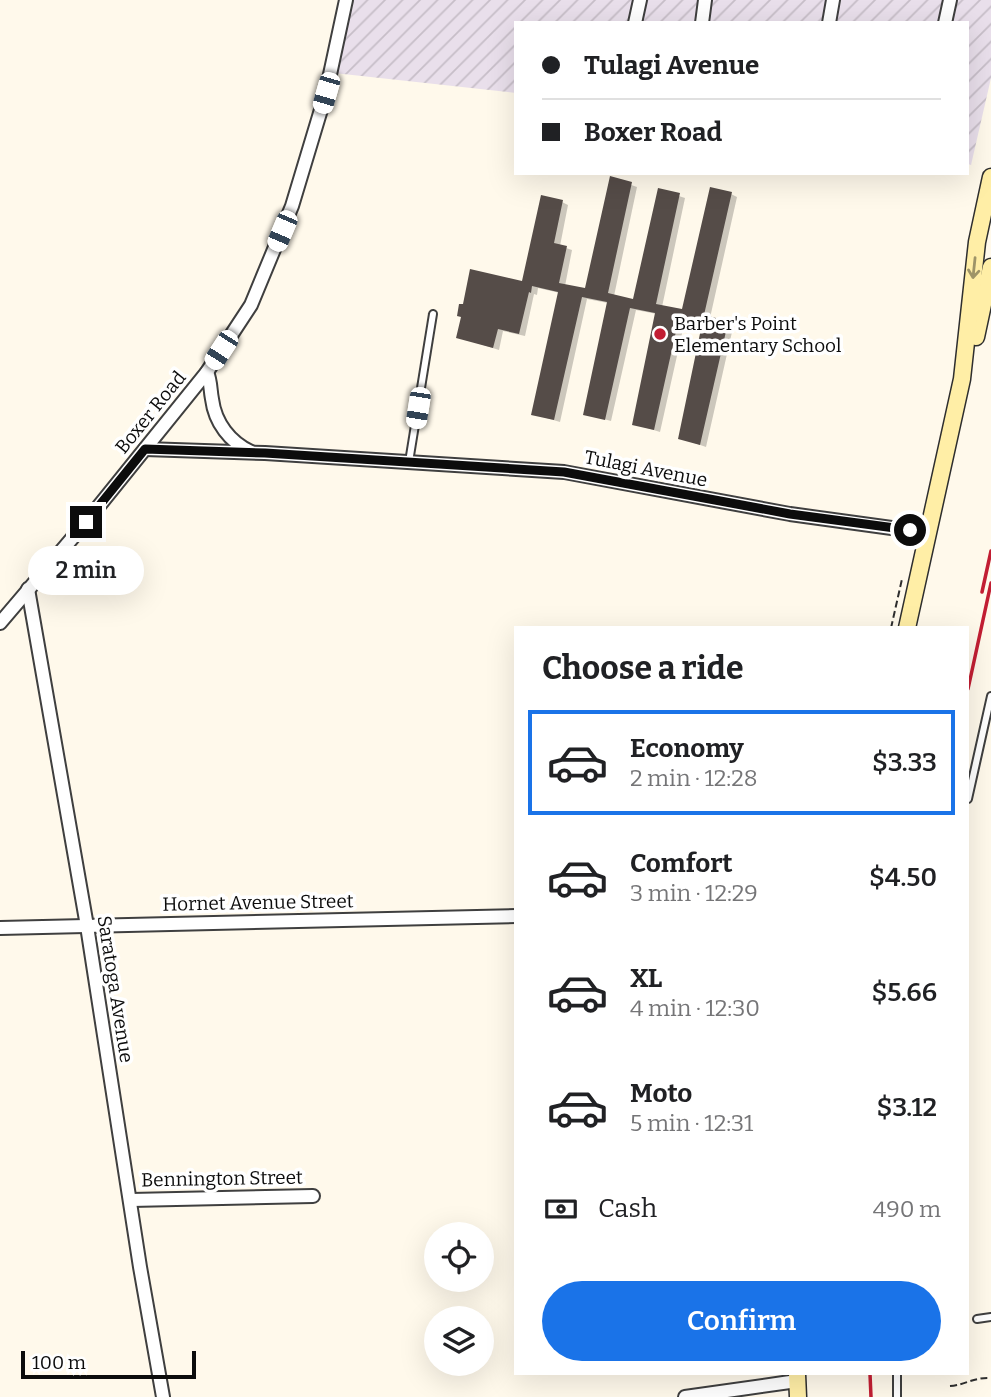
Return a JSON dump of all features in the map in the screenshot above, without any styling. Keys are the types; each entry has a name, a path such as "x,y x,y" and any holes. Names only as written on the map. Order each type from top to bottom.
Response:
{"main road":[{"path":"907,626 962,379 977,243 991,177"},
{"path":"962,379 975,340 991,267"}],"street":[{"name":"Boxer Road","path":"0,623 207,372 251,305 292,206 326,93 346,0"},
{"path":"635,21 640,0"},
{"path":"702,21 705,0"},
{"path":"829,21 833,0"},
{"path":"945,21 950,0"},
{"path":"207,372 218,420 237,443 254,453"},
{"name":"Tulagi Avenue","path":"145,449 564,472 790,514 929,533"},
{"name":"Saratoga Avenue","path":"28,589 87,926 163,1397"},
{"name":"Hornet Avenue Street","path":"0,928 514,916"},
{"name":"Bennington Street","path":"131,1200 313,1196"},
{"path":"685,1397 797,1384"}],"lane":[{"path":"409,462 433,314"},
{"path":"969,795 991,696"},
{"path":"977,1319 991,1317"},
{"path":"897,1375 897,1397"}],"path":[{"path":"891,626 902,579"},
{"path":"950,1386 991,1378"}],"shaded area":[{"path":"343,0 991,0 991,78 971,165 969,21 514,21 514,93 325,72"}],"building":[{"path":"610,176 632,182 608,293 633,299 658,188 680,193 656,304 682,309 710,187 732,192 704,315 716,318 715,325 727,327 700,445 678,439 702,324 679,318 654,430 632,425 655,313 630,308 605,420 583,415 607,302 582,297 554,420 531,415 558,292 532,286 519,334 498,329 493,348 456,338 461,317 457,316 459,304 463,304 470,269 522,281 541,195 563,200 554,243 567,246 559,283 585,288"}],"railway":[{"path":"982,592 991,551"},
{"path":"969,684 991,583"},
{"path":"870,1375 871,1397"}],"place":[{"name":"Barber's Point Elementary School","path":"660,334"}],"route":[{"path":"86,522 145,449 265,453 564,472 790,514 910,530"}]}
